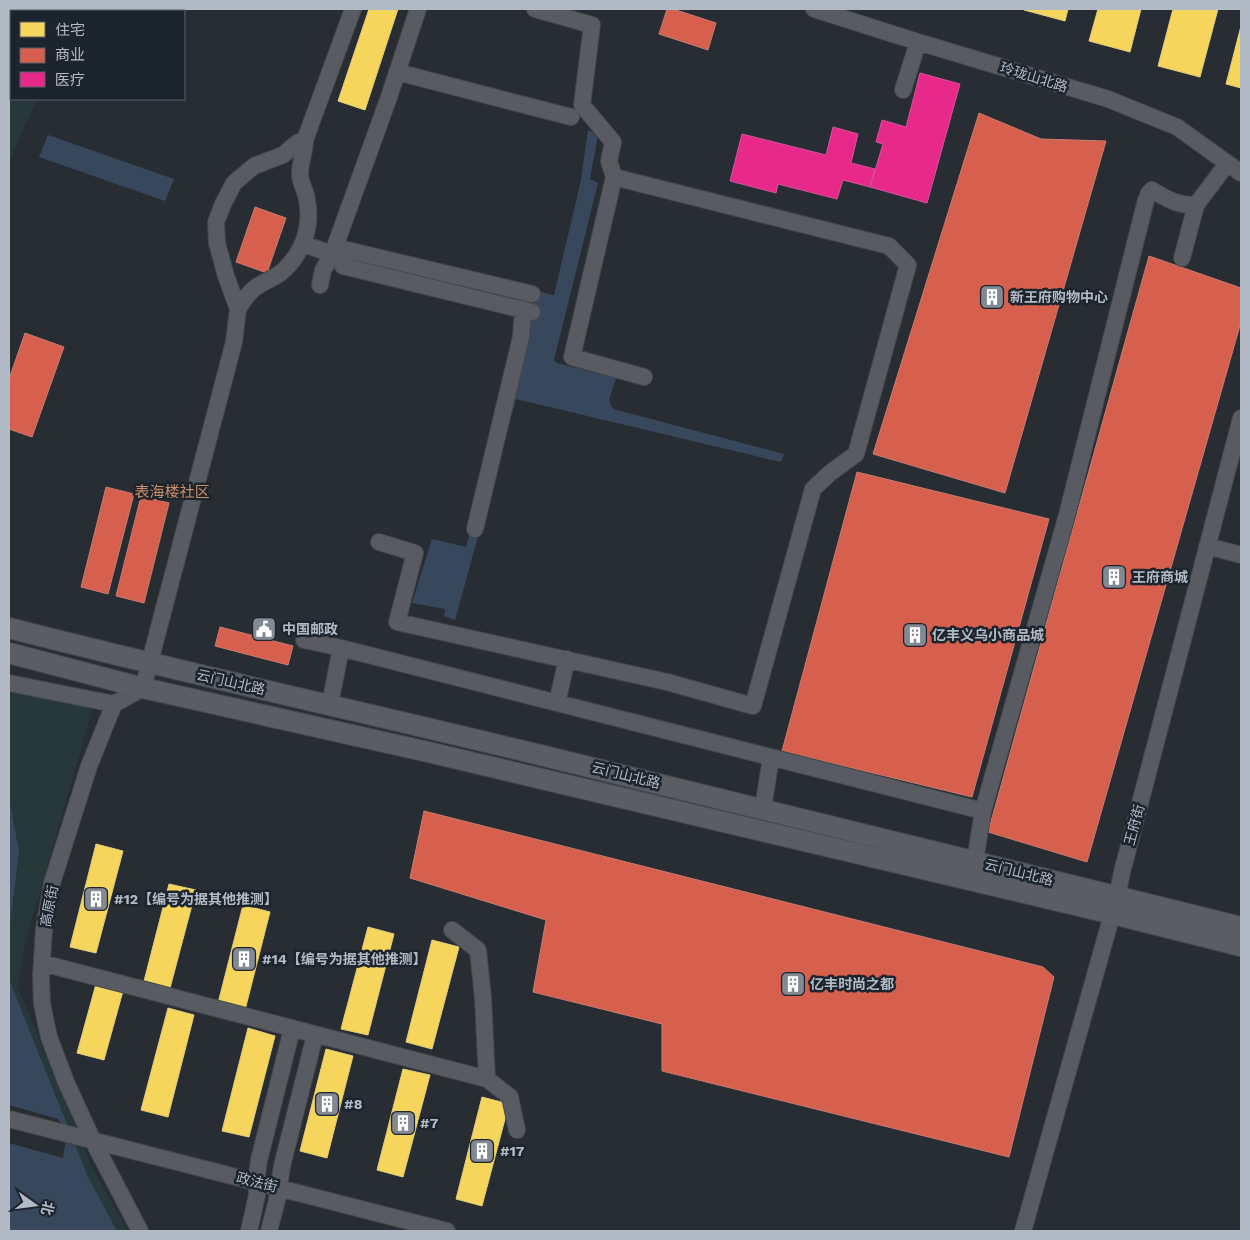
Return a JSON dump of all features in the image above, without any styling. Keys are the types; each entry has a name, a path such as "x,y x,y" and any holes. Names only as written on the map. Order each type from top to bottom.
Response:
{"main road":[{"name":"云门山北路","path":"9,628 150,664 330,704 975,861 1241,946"},
{"name":"云门山北路","path":"9,653 143,688 1115,905 1241,927"}],"street":[{"path":"9,683 114,704 143,688 234,342 238,309 254,288 286,268 303,244 308,232 307,198 300,176 305,151 305,140 353,9"},
{"path":"336,256 418,9"},
{"path":"535,9 592,25 582,105 613,142 608,161 614,177 572,357 644,377"},
{"name":"玲珑山北路","path":"814,9 1108,99 1177,127 1241,173"},
{"path":"903,90 918,42"},
{"path":"397,72 571,117"},
{"path":"238,309 217,243 216,222 223,204 234,183 254,166 283,155 297,143 305,140"},
{"path":"1182,258 1196,205 1227,164"},
{"path":"379,542 415,553 397,622 667,682 753,706 813,490 830,473 856,454 908,265 889,246 614,177"},
{"path":"975,861 983,811 1067,515 1146,200 1152,190 1175,204 1185,206 1196,205"},
{"path":"303,244 336,256 343,266 528,310 475,529"},
{"path":"320,285 324,270 336,256 347,250 532,294"},
{"name":"王府街","path":"1024,1231 1115,905 1241,418"},
{"path":"1207,546 1241,555"},
{"path":"304,640 983,811"},
{"path":"330,704 341,648"},
{"path":"557,703 567,659"},
{"name":"高原街","path":"114,704 89,766 52,883 44,929 42,1004 49,1036 66,1082 93,1141 140,1231"},
{"path":"763,808 771,758"},
{"path":"452,930 478,950 483,998 487,1080"},
{"path":"42,963 487,1080 510,1097 517,1130"},
{"path":"249,1231 257,1195 256,1182 259,1160 292,1029"},
{"path":"269,1231 315,1036"},
{"name":"政法街","path":"9,1119 447,1231"}],"shaded area":[{"path":"9,9 78,9 10,10 10,100 37,100 9,162"},
{"path":"9,675 83,693 97,693 25,944 18,987 92,1167 128,1231 9,1231"}],"water":[{"path":"9,9 45,9 10,10 9,86"},
{"path":"588,130 598,135 590,179 598,183 554,360 557,363 616,378 609,400 613,409 784,454 781,462 516,399 455,620 444,616 445,609 412,603 432,539 466,547 528,332 528,306 348,262 347,257 526,299 541,292 554,295 581,180"},
{"path":"48,135 174,179 165,201 39,157"},
{"path":"9,803 19,852 9,932"},
{"path":"9,979 88,1177 117,1231 9,1231"}],"pier":[{"path":"9,1105 58,1119 67,1134 63,1158 9,1143"}],"building: 住宅":[{"path":"369,9 398,9 365,110 338,101"},
{"path":"1024,9 1068,9 1065,21"},
{"path":"1098,9 1141,9 1130,52 1089,41"},
{"path":"1173,9 1218,9 1200,77 1158,66"},
{"path":"1241,26 1241,88 1226,84"},
{"name":"#12【编号为据其他推测】","path":"96,844 123,851 96,953 70,947"},
{"path":"169,884 196,890 169,992 143,985"},
{"name":"#14【编号为据其他推测】","path":"243,905 270,912 244,1014 217,1007"},
{"path":"368,927 394,934 368,1035 341,1029"},
{"path":"432,940 459,947 432,1049 406,1042"},
{"path":"96,984 123,991 104,1060 77,1053"},
{"path":"168,1008 194,1015 168,1117 141,1110"},
{"path":"248,1028 275,1036 249,1137 222,1131"},
{"name":"#8","path":"326,1049 353,1056 327,1158 300,1151"},
{"name":"#7","path":"403,1069 430,1075 403,1177 377,1170"},
{"name":"#17","path":"482,1097 509,1104 482,1206 456,1199"}],"building: 商业":[{"path":"667,9 673,9 716,23 708,50 659,34"},
{"name":"新王府购物中心","path":"979,113 1041,139 1106,141 1005,493 873,454"},
{"path":"255,207 286,218 267,273 236,262"},
{"name":"王府商城","path":"1149,256 1241,288 1241,322 1087,862 988,832"},
{"path":"25,333 64,347 32,437 9,429 9,379"},
{"name":"亿丰义乌小商品城","path":"857,472 1049,519 972,797 782,751"},
{"path":"106,487 134,494 108,594 81,587"},
{"path":"141,496 169,503 144,603 116,596"},
{"path":"220,627 293,646 288,665 215,646"},
{"name":"亿丰时尚之都","path":"424,811 1043,967 1054,977 1009,1157 662,1071 662,1024 533,992 546,920 410,878"}],"building: 医疗":[{"path":"920,73 960,84 927,203 870,187 883,144 876,142 882,120 906,127"},
{"path":"833,127 858,134 851,163 875,169 870,187 843,180 837,199 778,184 776,193 730,181 742,134 826,155"}],"place":[{"name":"新王府购物中心","path":"992,297"},
{"name":"王府商城","path":"1114,577"},
{"name":"中国邮政","path":"264,629"},
{"name":"亿丰义乌小商品城","path":"915,635"},
{"name":"#12【编号为据其他推测】","path":"96,899"},
{"name":"#14【编号为据其他推测】","path":"244,959"},
{"name":"亿丰时尚之都","path":"793,984"},
{"name":"#8","path":"327,1104"},
{"name":"#7","path":"403,1123"},
{"name":"#17","path":"482,1151"}],"district":[{"name":"表海楼社区","path":"172,492"}]}
